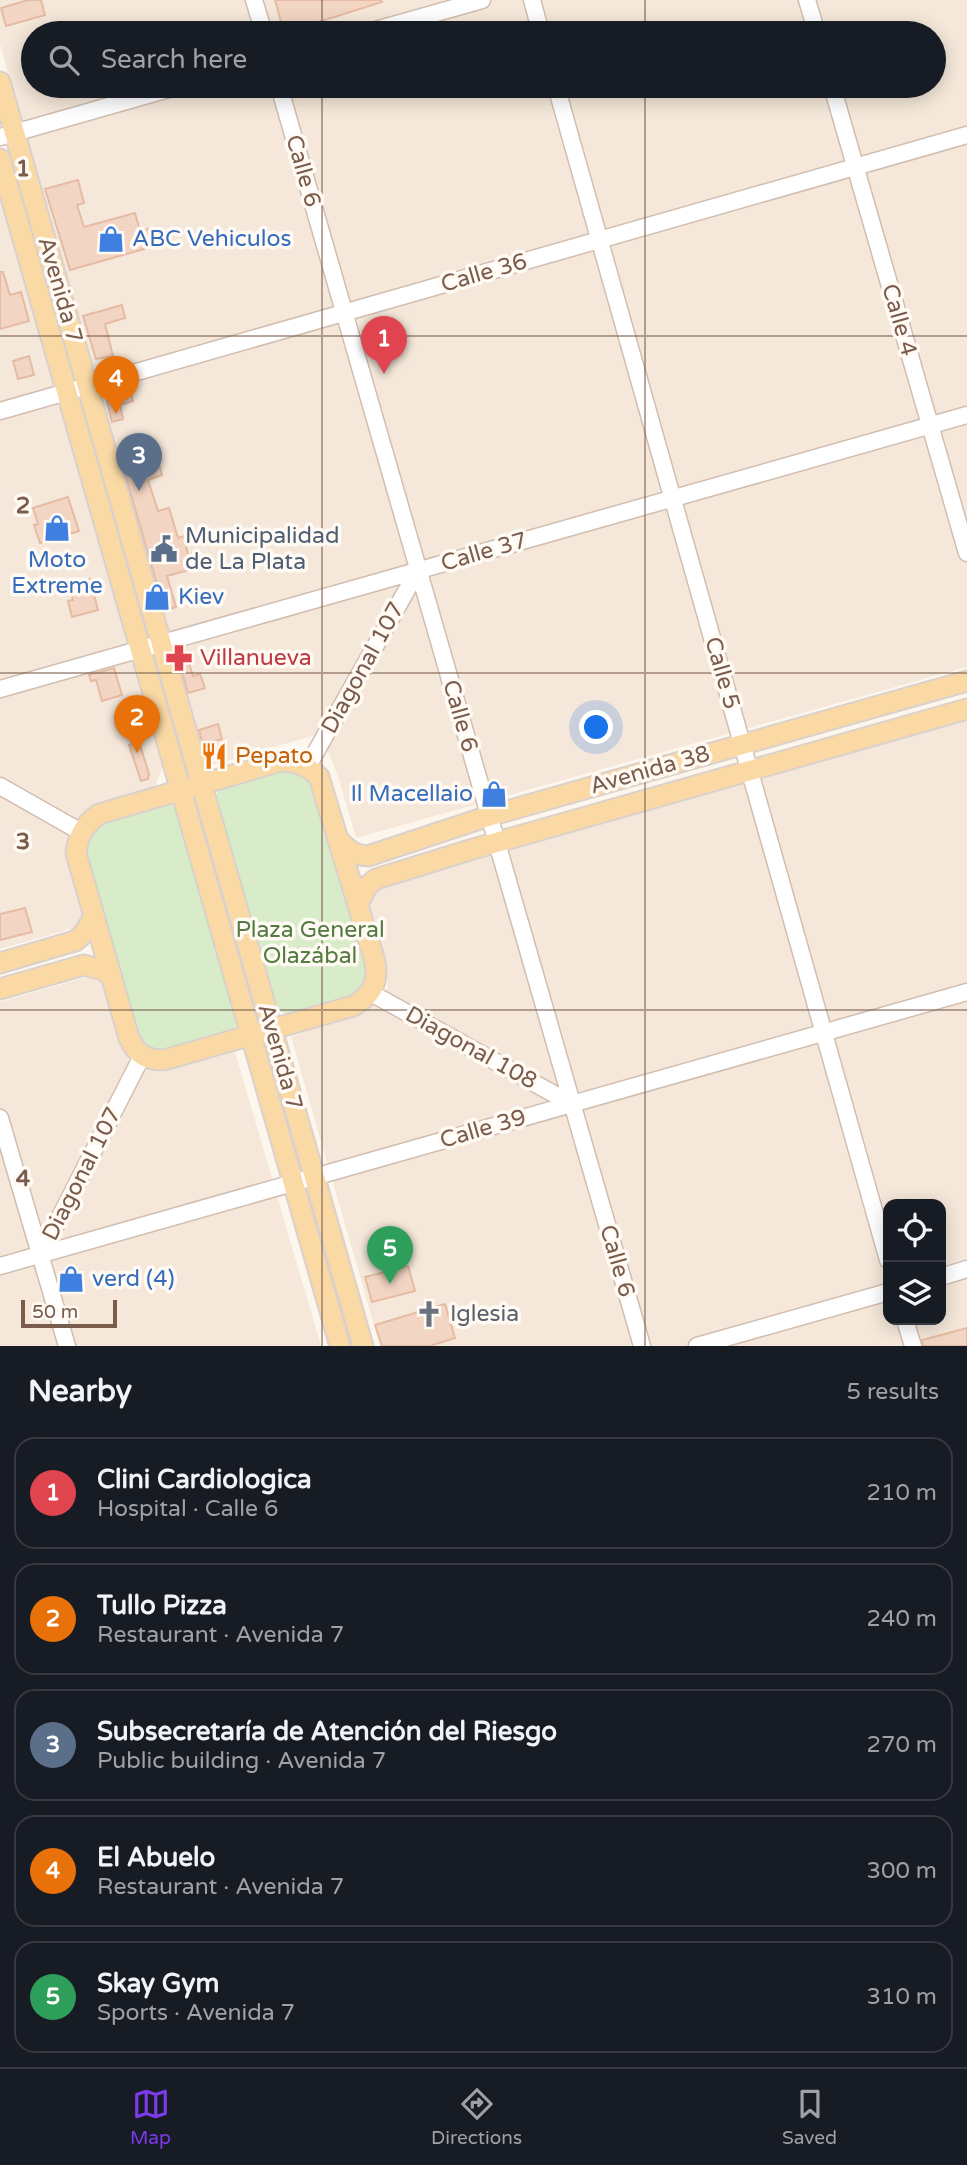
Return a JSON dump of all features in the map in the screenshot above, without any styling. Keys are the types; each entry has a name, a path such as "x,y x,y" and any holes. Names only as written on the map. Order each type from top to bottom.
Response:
{"main road":[{"name":"Avenida 7","path":"0,82 7,135 87,387 363,1346"},
{"name":"Avenida 7","path":"0,159 340,1346"},
{"name":"Avenida 38","path":"339,840 357,855 368,856 489,816 967,681"},
{"name":"Avenida 38","path":"358,904 361,894 376,879 497,842 967,709"},
{"path":"281,761 308,766 319,777 377,970 371,993 353,1006 164,1060 151,1060 142,1056 134,1048 130,1038 76,853 81,832 99,814 201,784 281,761"},
{"path":"0,963 75,941 83,935 93,915"},
{"path":"0,989 83,965 103,970 112,976"}],"street":[{"path":"254,0 260,21"},
{"path":"408,21 482,0"},
{"path":"532,0 538,21"},
{"path":"807,0 813,21"},
{"path":"7,135 137,98"},
{"name":"Calle 6","path":"282,98 642,1346"},
{"name":"Calle 5","path":"559,98 883,1241"},
{"name":"Calle 4","path":"836,98 967,553"},
{"name":"Calle 36","path":"0,411 967,135"},
{"name":"Calle 37","path":"0,689 967,415"},
{"name":"Diagonal 107","path":"308,766 418,570"},
{"path":"0,786 81,832"},
{"name":"Calle 39","path":"0,1266 967,992"},
{"name":"Diagonal 108","path":"371,993 572,1104"},
{"name":"Diagonal 107","path":"41,1254 142,1056"},
{"path":"0,1118 67,1346"},
{"path":"946,1275 967,1269"},
{"path":"697,1346 883,1293"},
{"path":"907,1325 913,1346"}],"shaded area":[{"path":"0,0 967,0 967,667 356,838 329,753 312,736 202,768 91,381 0,44"},
{"path":"0,199 163,765 155,787 89,809 68,832 67,851 88,924 0,949"},
{"path":"967,715 967,1346 380,1346 291,1037 364,1009 388,987 386,969 362,886"},
{"path":"98,974 124,1049 133,1063 162,1072 235,1052 321,1346 0,1346 0,1002"}],"green space":[{"name":"Plaza General Olazábal","path":"286,763 317,780 372,968 369,985 357,996 290,1017 274,1007 214,798 223,783"},
{"name":"Plaza General Olazábal","path":"163,799 179,809 239,1018 235,1028 164,1052 149,1050 137,1041 83,852 87,833 103,816"}],"building":[{"path":"28,0 41,0 45,15 6,26 1,8"},
{"path":"275,0 382,2 322,21 281,21"},
{"name":"ABC Vehiculos","path":"78,180 84,203 77,205 84,227 135,213 140,231 157,227 162,244 70,270 45,189"},
{"path":"0,272 3,272 10,295 21,292 29,321 0,329"},
{"path":"122,305 125,318 105,324 113,356 96,359 83,316"},
{"path":"29,356 34,375 18,379 13,361"},
{"path":"130,390 133,401 120,405 123,419 112,422 107,402 109,397"},
{"path":"158,461 162,475 148,480 158,511 169,508 178,538 184,536 188,555 199,552 203,566 167,576 176,607 165,611 124,471"},
{"path":"68,497 79,531 40,543 34,525 38,524 33,508"},
{"path":"90,579 98,610 72,617 68,601 73,600 69,584"},
{"path":"184,648 193,676 200,674 205,688 188,693 176,650"},
{"path":"114,668 122,695 102,701 96,680 91,681 89,675"},
{"path":"218,724 222,739 203,745 199,730"},
{"path":"139,742 149,774 148,779 141,781 129,745"},
{"path":"25,908 32,932 0,940 0,914"},
{"path":"408,1266 415,1291 372,1302 365,1277"},
{"name":"Iglesia","path":"445,1304 455,1338 430,1346 382,1346 375,1325"},
{"path":"967,1328 967,1346 923,1346 922,1340"}],"place":[{"name":"ABC Vehiculos","path":"111,239"},
{"name":"Clini Cardiologica","path":"384,374"},
{"name":"El Abuelo","path":"116,414"},
{"name":"Subsecretaría de Atención del Riesgo","path":"139,491"},
{"name":"Moto Extreme","path":"57,528"},
{"name":"Municipalidad de La Plata","path":"164,549"},
{"name":"Kiev","path":"157,597"},
{"name":"Villanueva","path":"179,658"},
{"name":"Tullo Pizza","path":"137,753"},
{"name":"Pepato","path":"214,756"},
{"name":"Il Macellaio","path":"494,794"},
{"name":"verd (4)","path":"71,1279"},
{"name":"Skay Gym","path":"390,1284"},
{"name":"Iglesia","path":"429,1314"}]}
